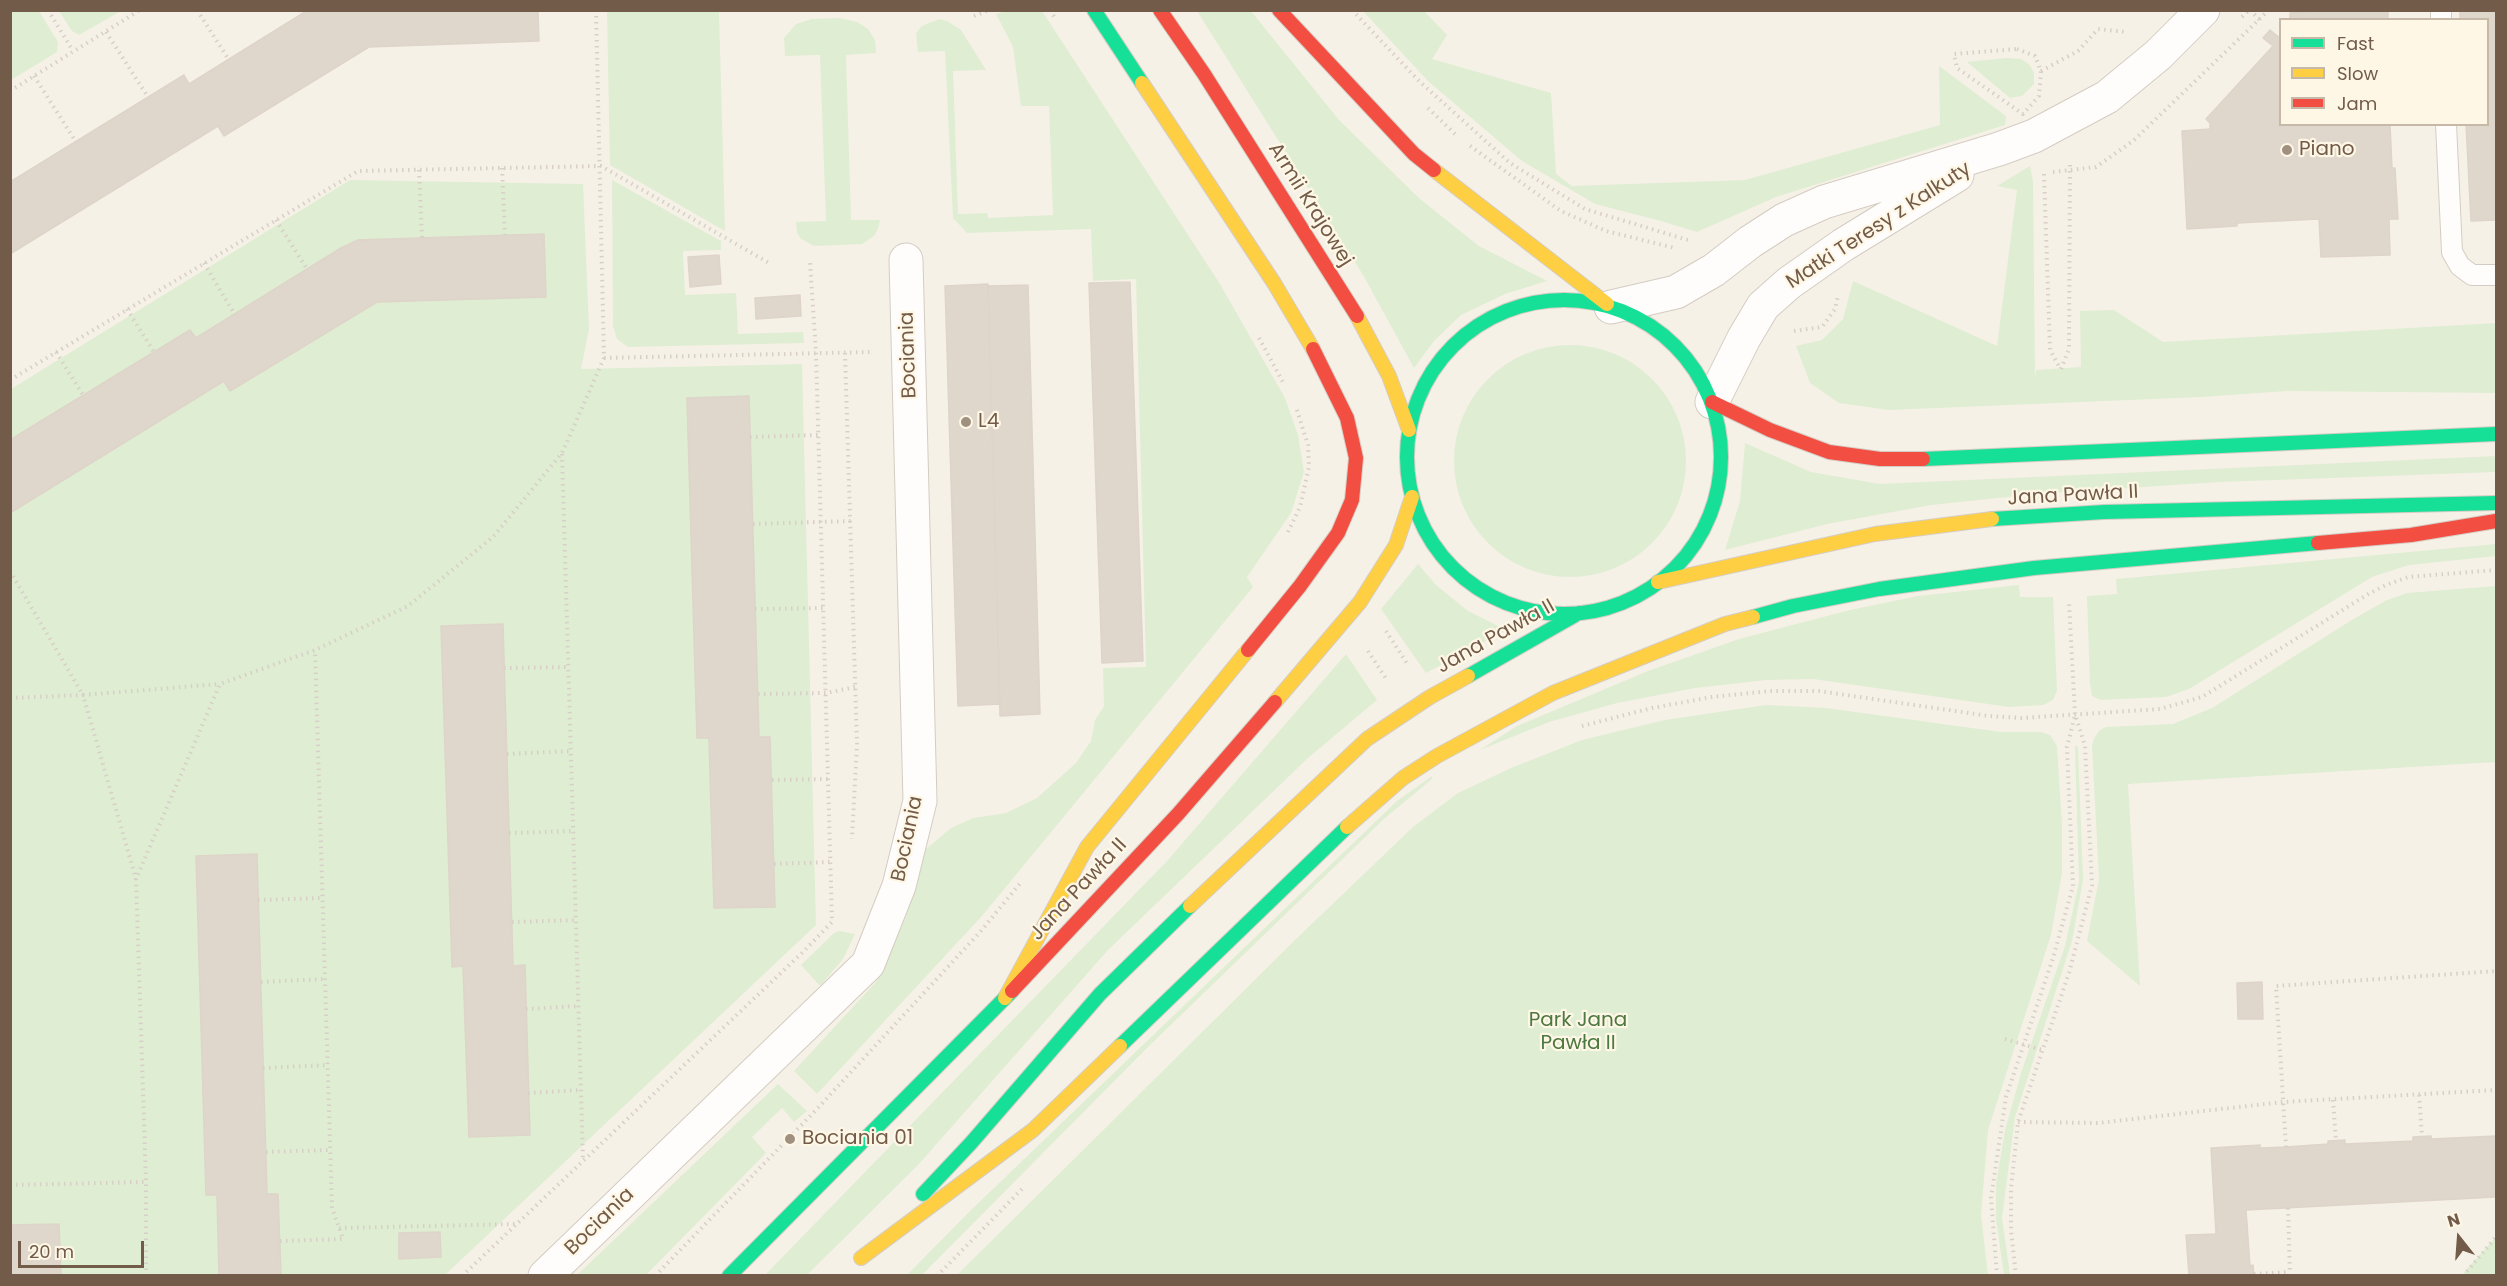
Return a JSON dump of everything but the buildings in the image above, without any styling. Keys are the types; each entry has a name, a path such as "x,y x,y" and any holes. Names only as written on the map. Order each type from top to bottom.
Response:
{"main road":[{"path":"1005,998 1087,847 1300,586 1338,533 1352,500 1356,458 1347,418 1311,345 1274,283 1094,10"},
{"name":"Armii Krajowej","path":"1160,10 1204,74 1363,325 1389,376 1408,429"},
{"path":"1278,10 1414,154 1611,307"},
{"path":"1545,301 1590,302 1611,307 1630,314 1665,336 1693,366 1712,402 1721,451 1720,476 1715,501 1693,547 1658,582 1621,603 1579,613 1551,614 1524,609 1498,599 1474,585 1453,568 1435,547 1421,523 1412,497 1408,474 1408,429 1423,387 1434,368 1448,351 1482,322 1523,304 1545,301"},
{"path":"1712,402 1770,430 1829,452 1880,459 1955,458 2496,434"},
{"name":"Jana Pawła II","path":"729,1275 1005,998 1178,813 1360,602 1396,545 1412,497"},
{"name":"Jana Pawła II","path":"1658,582 1875,534 1969,521 2104,512 2496,503"},
{"path":"861,1258 1033,1130 1363,812 1403,778 1444,751 1553,693 1725,624 1793,606 1879,589 2034,568 2410,535 2496,521"},
{"name":"Jana Pawła II","path":"850,1270 971,1143 1100,994 1367,739 1430,697 1579,613"}],"street":[{"name":"Matki Teresy z Kalkuty","path":"1611,307 1676,292 1713,270 1784,220 1824,202 1999,149 2034,136 2107,97 2158,56 2203,10"},
{"name":"Matki Teresy z Kalkuty","path":"1712,402 1763,306 1789,283 1843,245 1999,149"},
{"name":"Bociania","path":"545,1275 868,964 898,886 920,801 906,260"}],"lane":[{"path":"2446,126 2452,252 2460,266 2472,275 2496,275"}],"path":[{"path":"48,10 73,51"},
{"path":"10,91 140,10"},
{"path":"197,10 229,60"},
{"path":"10,698 83,695 220,684 315,650 408,606 493,537 562,453 604,358 596,10"},
{"path":"974,16 989,10"},
{"path":"1050,10 1056,20"},
{"path":"1352,10 1419,81 1510,163 1585,209 1674,234 1696,244"},
{"path":"2250,10 2260,20"},
{"path":"2072,157 2068,164 2069,171 2069,349 2061,369 2050,350 2043,172 2069,171 2096,167 2133,141 2269,10"},
{"path":"2042,70 2078,51 2098,29"},
{"path":"106,32 148,97"},
{"path":"1994,94 1957,68 1954,54 2018,49 2035,56 2042,70 2038,96 2023,114"},
{"path":"34,76 76,142"},
{"path":"1420,101 1459,137"},
{"path":"1467,144 1561,211 1606,231 1677,249"},
{"path":"10,380 358,171 601,166 771,264"},
{"path":"502,168 505,236"},
{"path":"419,170 422,238"},
{"path":"276,220 307,269"},
{"path":"462,1275 832,922 816,353 810,262"},
{"path":"204,263 235,315"},
{"path":"127,309 154,352"},
{"path":"1255,332 1286,387"},
{"path":"56,352 83,395"},
{"path":"604,358 909,352"},
{"path":"845,353 857,744 852,838"},
{"path":"1294,402 1308,445 1309,467 1300,507 1282,542 1279,567 1300,586"},
{"path":"750,437 818,435"},
{"path":"562,453 583,1161"},
{"path":"753,524 851,521"},
{"path":"1580,727 1672,704 1770,691 1819,691 1989,716 2048,717 2160,709 2202,697 2386,585 2408,577 2496,570"},
{"path":"10,571 83,695 136,879 146,1182 146,1275"},
{"path":"2016,1275 2011,1230 2011,1190 2018,1122 2069,973 2092,885 2085,746 2075,714 2069,596"},
{"path":"1360,602 1374,613 1430,697"},
{"path":"755,609 823,608"},
{"path":"1344,621 1356,633 1407,712"},
{"path":"280,1241 343,1239 332,1208 315,650"},
{"path":"504,668 569,666"},
{"path":"136,879 220,684"},
{"path":"758,694 826,693 855,687"},
{"path":"1996,1275 1991,1198 2006,1097 2054,958 2073,886 2067,747 2075,714"},
{"path":"507,754 571,751"},
{"path":"772,780 828,779"},
{"path":"509,833 574,831"},
{"path":"774,864 830,862"},
{"path":"655,1275 824,1102 981,932 1026,876"},
{"path":"258,900 323,898"},
{"path":"512,922 576,920"},
{"path":"2286,1147 2276,986 2496,971"},
{"path":"261,982 325,979"},
{"path":"526,1009 578,1006"},
{"path":"2005,1039 2043,1050"},
{"path":"263,1068 328,1065"},
{"path":"528,1093 581,1090"},
{"path":"2018,1122 2098,1123 2283,1102 2496,1090"},
{"path":"2419,1095 2422,1136"},
{"path":"2333,1100 2336,1141"},
{"path":"266,1152 330,1150"},
{"path":"10,1185 146,1182"},
{"path":"2254,1274 2290,1274 2288,1208"},
{"path":"339,1228 516,1224"},
{"path":"2463,1275 2496,1237"}],"green space":[{"path":"11,10 39,11 58,42 57,52 11,80"},
{"path":"59,11 121,11 79,35 72,31"},
{"path":"607,11 719,11 725,231 610,165"},
{"path":"1006,11 1042,11 1220,284 1285,398 1298,435 1304,472 1291,513 1247,577 1253,587 982,916 817,1094 794,1071 876,982 906,917 926,849 951,828 973,818 1006,813 1037,798 1076,763 1091,741 1095,720 1104,706 1103,668 1146,667 1136,279 1093,281 1091,229 967,233 953,218 945,51 918,52 916,33 922,26 939,19 961,30 986,70 953,71 958,214 987,213 988,218 1053,215 1049,106 1021,106 1013,47 996,14"},
{"path":"1197,11 1251,11 1339,120 1420,199 1479,246 1547,281 1505,294 1461,315 1434,341 1414,368 1363,275"},
{"path":"1363,11 1424,11 1447,35 1432,59 1551,93 1556,174 1572,186 1745,180 1940,125 1939,66 2006,116 2005,125 1776,197 1697,232 1595,204 1522,161 1429,82"},
{"path":"840,18 857,22 868,29 875,40 876,53 846,55 851,220 880,220 874,236 862,244 814,246 801,239 797,233 796,222 826,221 820,55 785,56 784,38 796,24 812,19"},
{"path":"2006,58 2021,59 2029,64 2034,73 2034,84 2022,96 2010,98 1967,62"},
{"path":"2030,166 2033,181 2035,378 2036,370 2081,367 2080,311 2114,310 2163,342 2496,323 2496,393 2288,391 2201,397 1889,410 1839,403 1810,383 1796,346 1822,340 1843,319 1853,281 1997,346 2017,190 1997,186"},
{"path":"350,180 583,184 589,329 581,369 802,364 816,925 445,1275 11,1276 11,389"},
{"path":"612,180 721,241 721,250 683,251 685,295 736,293 738,334 803,332 804,343 628,347 617,339 613,326"},
{"path":"1559,345 1581,345 1625,358 1644,371 1660,387 1673,406 1681,427 1686,461 1684,484 1673,516 1660,535 1644,551 1625,564 1604,572 1581,577 1559,577 1515,564 1496,551 1480,535 1467,516 1459,495 1454,472 1454,450 1467,406 1480,387 1496,371 1515,358 1536,350"},
{"path":"1745,443 1811,472 1880,484 2496,456 2496,472 2220,482 2036,494 1931,505 1827,524 1725,550 1740,501"},
{"path":"2496,544 2496,556 2409,565 2372,577 2189,689 2166,697 2101,700 2092,696 2087,596 2117,594 2116,579"},
{"path":"1418,564 1436,585 1468,611 1506,630 1426,673 1381,609"},
{"path":"2019,585 2020,597 2053,597 2057,691 2053,700 2043,705 2009,707 1813,679 1767,680 1695,688 1617,703 1549,722 1480,750 1517,726 1648,671 1739,639 1850,610 1918,596"},
{"path":"2496,586 2496,762 2128,784 2140,986 2087,941 2099,879 2092,746 2100,730 2106,727 2173,724 2212,708 2355,618 2385,601 2407,593"},
{"path":"1346,654 1377,700 1308,758 1108,950 918,1165 807,1275 765,1275 1167,861"},
{"name":"Park Jana Pawła II","path":"1766,705 1826,708 2001,732 2041,732 2050,735 2057,746 2062,825 2062,873 2051,935 1988,1130 1981,1215 1988,1275 957,1275 1296,939 1413,827 1458,793 1511,768 1582,740 1665,720"},
{"path":"2075,745 2078,747 2083,880 2072,941 2015,1117 2002,1218 2010,1275 2004,1275 1996,1219 1996,1185 2005,1130 2022,1070 2065,946 2079,882"},
{"path":"1432,776 1432,779 1385,818 1149,1046 922,1275 906,1276 970,1211 1397,801"},
{"path":"840,931 855,934 843,959 820,986 801,965 834,933"},
{"path":"778,1084 807,1111 794,1122 782,1108 752,1137 766,1153 646,1275 577,1275"},
{"path":"2496,1237 2496,1275 2463,1275 2465,1271"}],"traffic: fast":[{"path":"1094,10 1142,83"},
{"path":"1564,300 1595,303 1624,312 1651,326 1675,346 1695,370 1709,397 1718,426 1721,457 1718,488 1709,517 1695,544 1675,568 1651,588 1624,602 1595,611 1564,614 1533,611 1504,602 1477,588 1453,568 1433,544 1419,517 1410,488 1407,457 1410,426 1419,397 1433,370 1453,346 1477,326 1504,312 1533,303 1564,300"},
{"path":"1923,459 2496,434"},
{"path":"1992,519 2104,512 2496,503"},
{"path":"1753,617 1793,606 1879,589 2034,568 2318,543"},
{"path":"1468,676 1579,613"},
{"path":"1120,1046 1347,827"},
{"path":"923,1194 971,1143 1100,994 1190,906"},
{"path":"729,1276 1012,991"}],"traffic: slow":[{"path":"1142,83 1274,283 1313,349"},
{"path":"1434,170 1607,304"},
{"path":"1357,316 1389,376 1409,430"},
{"path":"1275,702 1360,602 1396,545 1412,497"},
{"path":"1658,582 1875,534 1992,519"},
{"path":"1347,827 1403,778 1437,756 1553,693 1725,624 1753,617"},
{"path":"1005,998 1087,847 1248,650"},
{"path":"1190,906 1367,739 1430,697 1468,676"},
{"path":"861,1258 1033,1130 1120,1046"}],"traffic: jam":[{"path":"1160,10 1204,74 1357,316"},
{"path":"1279,10 1414,154 1434,170"},
{"path":"1248,650 1300,586 1338,533 1352,500 1356,458 1347,418 1313,349"},
{"path":"1712,402 1770,430 1829,452 1880,459 1923,459"},
{"path":"2318,543 2411,535 2496,521"},
{"path":"1012,991 1178,814 1275,702"}],"place":[{"name":"Piano","path":"2287,150"},
{"name":"L4","path":"966,422"},
{"name":"Bociania 01","path":"790,1139"}]}
